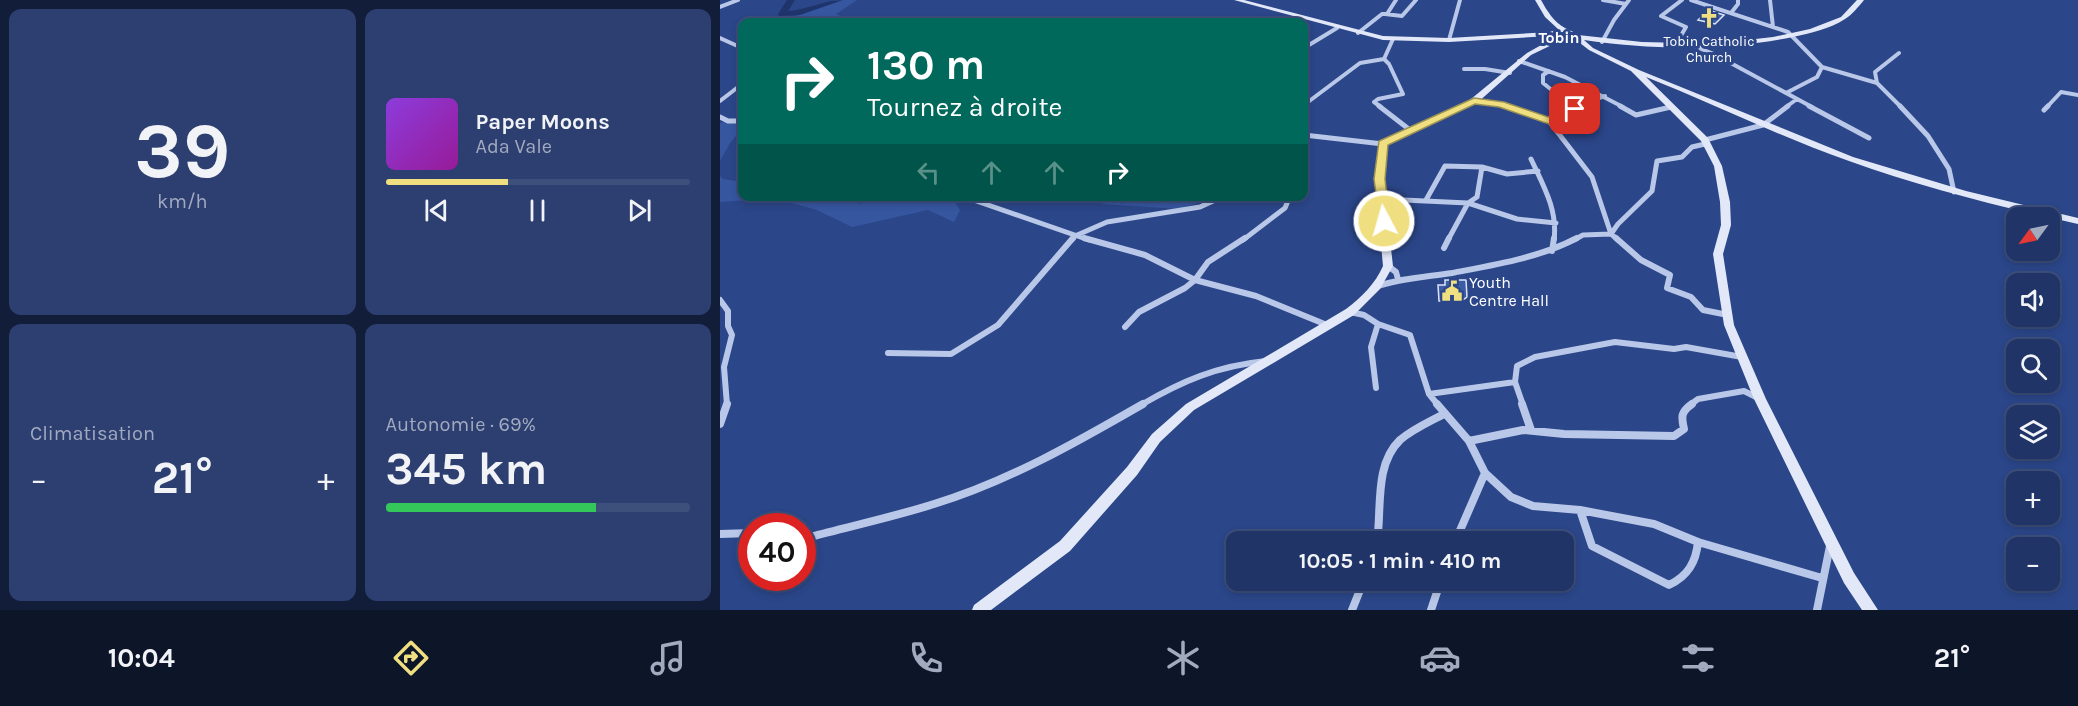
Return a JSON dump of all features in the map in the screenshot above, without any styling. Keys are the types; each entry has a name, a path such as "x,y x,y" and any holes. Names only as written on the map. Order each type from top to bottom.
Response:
{"main road":[{"path":"1236,0 1303,18"},
{"path":"1538,0 1557,35 1569,41 1576,36"},
{"path":"1308,19 1358,33 1393,39 1449,40 1557,35 1576,36 1602,42 1690,45 1792,36 1825,27 1845,18 1861,0"},
{"path":"980,610 1065,546 1099,510 1132,471 1150,445 1174,420 1207,395 1350,312 1365,300 1383,278 1388,267 1379,179 1383,144 1474,101 1510,73 1519,61 1557,35"},
{"path":"1576,36 1591,50 1685,89 1763,125 1850,158 1954,192 2078,221"},
{"path":"1634,69 1705,142 1718,166 1725,202 1726,225 1718,254 1729,325 1760,399 1831,542 1849,578 1871,610"}],"street":[{"path":"720,7 738,0"},
{"path":"1358,33 1382,14 1387,14 1396,0"},
{"path":"1382,14 1402,16 1416,0"},
{"path":"1449,40 1460,0"},
{"path":"1603,0 1626,4"},
{"path":"1602,42 1629,0"},
{"path":"1676,44 1686,27 1661,16 1682,0"},
{"path":"1691,0 1773,27 1792,36 1822,67 1877,83 1928,136 1949,169 1954,192"},
{"path":"1731,13 1738,4 1738,0"},
{"path":"1770,0 1773,27"},
{"path":"1308,45 1337,27"},
{"path":"720,38 738,46"},
{"path":"1384,58 1393,39"},
{"path":"1690,45 1714,54 1869,138"},
{"path":"1877,83 1875,72 1899,53"},
{"path":"1308,102 1360,63 1384,58"},
{"path":"1384,58 1403,94 1378,99 1374,102 1410,130"},
{"path":"1519,61 1549,71 1605,96 1636,115 1671,107"},
{"path":"1786,93 1817,77 1822,67"},
{"path":"1464,69 1485,69 1510,73"},
{"path":"1549,71 1543,75 1544,83 1575,109"},
{"path":"720,101 738,87"},
{"path":"2044,110 2061,92 2078,95"},
{"path":"1549,121 1605,96"},
{"path":"1611,234 1618,224 1652,191 1657,161 1682,157 1692,147 1763,125 1797,99"},
{"path":"1474,101 1501,104 1549,121 1589,171 1611,234 1641,260 1668,273 1671,278 1667,288 1691,297 1703,310 1728,315"},
{"path":"720,117 728,121 738,121"},
{"path":"1308,135 1383,144"},
{"path":"1531,159 1538,171 1556,223 1552,251"},
{"path":"1426,200 1445,166 1482,167 1507,174 1538,171"},
{"path":"1444,248 1468,203 1477,197 1482,167"},
{"path":"1382,200 1468,203 1517,219 1556,223"},
{"path":"976,201 1075,236 1145,255 1196,280 1256,296 1327,325"},
{"path":"888,353 951,354 998,326 1075,236 1107,222 1200,207 1213,201"},
{"path":"1125,327 1138,312 1196,280 1208,262 1260,229 1285,208 1288,201"},
{"path":"1375,287 1398,279 1451,273 1552,251 1583,236 1611,234"},
{"path":"1388,267 1396,272 1398,279"},
{"path":"720,300 728,311 728,326 732,336 724,367 727,407 720,424"},
{"path":"1350,312 1364,315 1378,324 1406,332 1413,338 1429,394 1469,441 1485,473 1502,491 1524,503 1580,510 1654,524 1698,542 1822,578"},
{"path":"1376,388 1370,347 1371,336 1378,324"},
{"path":"1531,430 1515,382 1517,366 1535,357 1615,342 1674,349 1686,347 1743,357"},
{"path":"816,535 934,504 1007,476 1102,427 1180,382 1234,364 1266,361"},
{"path":"1429,394 1515,382"},
{"path":"1469,441 1511,431 1531,430 1564,434 1674,436 1683,429 1681,416 1683,410 1698,399 1744,392 1760,399"},
{"path":"1378,531 1387,461 1395,446 1407,436 1444,414"},
{"path":"1460,531 1485,473"},
{"path":"1580,510 1592,546 1669,585 1688,572 1697,560 1698,542"},
{"path":"720,534 738,533"},
{"path":"1817,610 1831,542"},
{"path":"1352,610 1360,591"},
{"path":"1431,610 1437,591"}],"shaded area":[{"path":"836,0 857,0 836,14 845,18 791,18"},
{"path":"738,118 738,134 720,161 720,123"},
{"path":"720,176 723,179 738,181 738,201 720,202"},
{"path":"784,201 852,201 861,204 864,201 954,201 960,210 954,222 928,210 852,227 817,210"},
{"path":"1108,201 1118,201 1122,204 1127,201 1204,201 1178,209 1102,204"}],"building":[{"name":"Tobin Catholic Church","path":"1708,10 1724,15 1715,24 1698,20"},
{"name":"Youth Centre Hall","path":"1445,280 1466,280 1467,297 1461,301 1439,301 1438,285 1445,285"}],"waterway":[{"path":"791,0 782,14 800,13 839,0"}],"place":[{"name":"Tobin Catholic Church","path":"1709,18"},
{"name":"Youth Centre Hall","path":"1452,291"}],"district":[{"name":"Tobin","path":"1559,37"}],"route":[{"path":"1384,221 1379,179 1383,144 1474,101 1501,104 1549,121 1575,109"}]}
